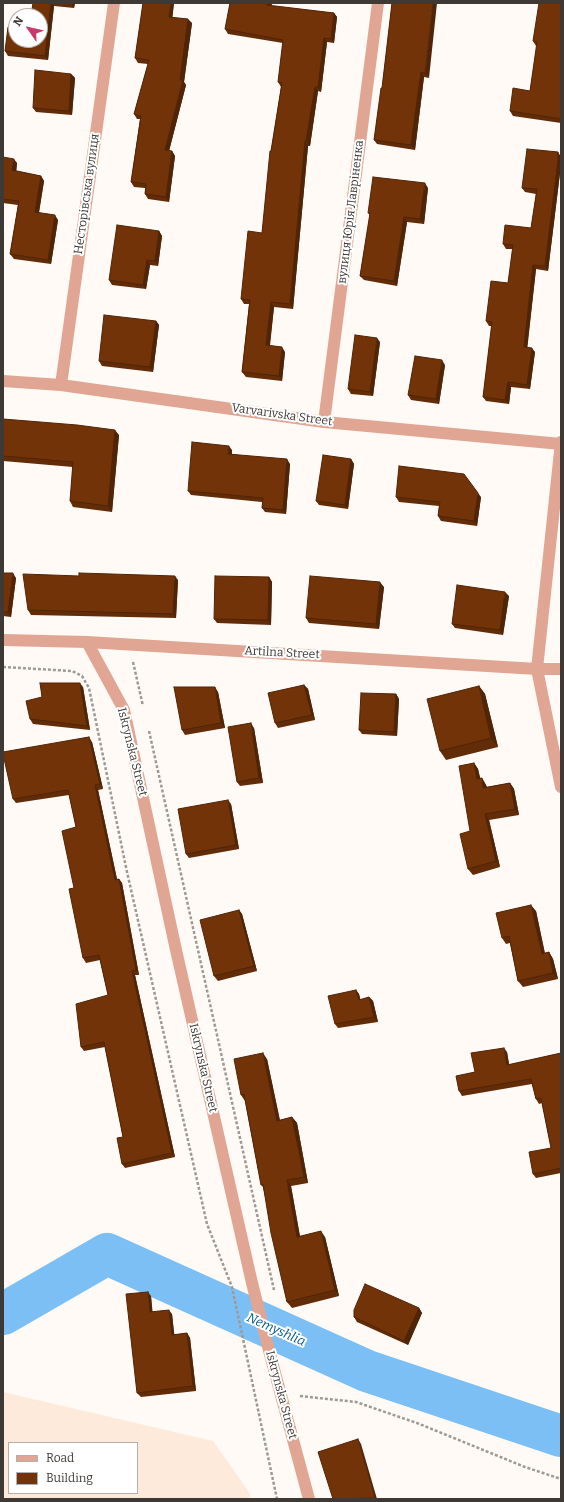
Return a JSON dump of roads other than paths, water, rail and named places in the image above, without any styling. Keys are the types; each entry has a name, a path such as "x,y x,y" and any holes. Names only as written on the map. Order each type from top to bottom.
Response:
{"street":[{"name":"Несторівська вулиця","path":"61,385 114,3"},
{"name":"вулиця Юрія Лавріненка","path":"324,422 378,3"},
{"name":"Varvarivska Street","path":"3,381 61,385 324,422 561,443"},
{"path":"561,443 537,669 561,787"},
{"name":"Artilna Street","path":"3,640 129,644 537,669 561,669"},
{"name":"Iskrynska Street","path":"87,642 124,710 178,958 252,1283 309,1499"}],"waterway":[{"name":"Nemyshlia","path":"3,1314 107,1254 367,1371 561,1436"}]}
